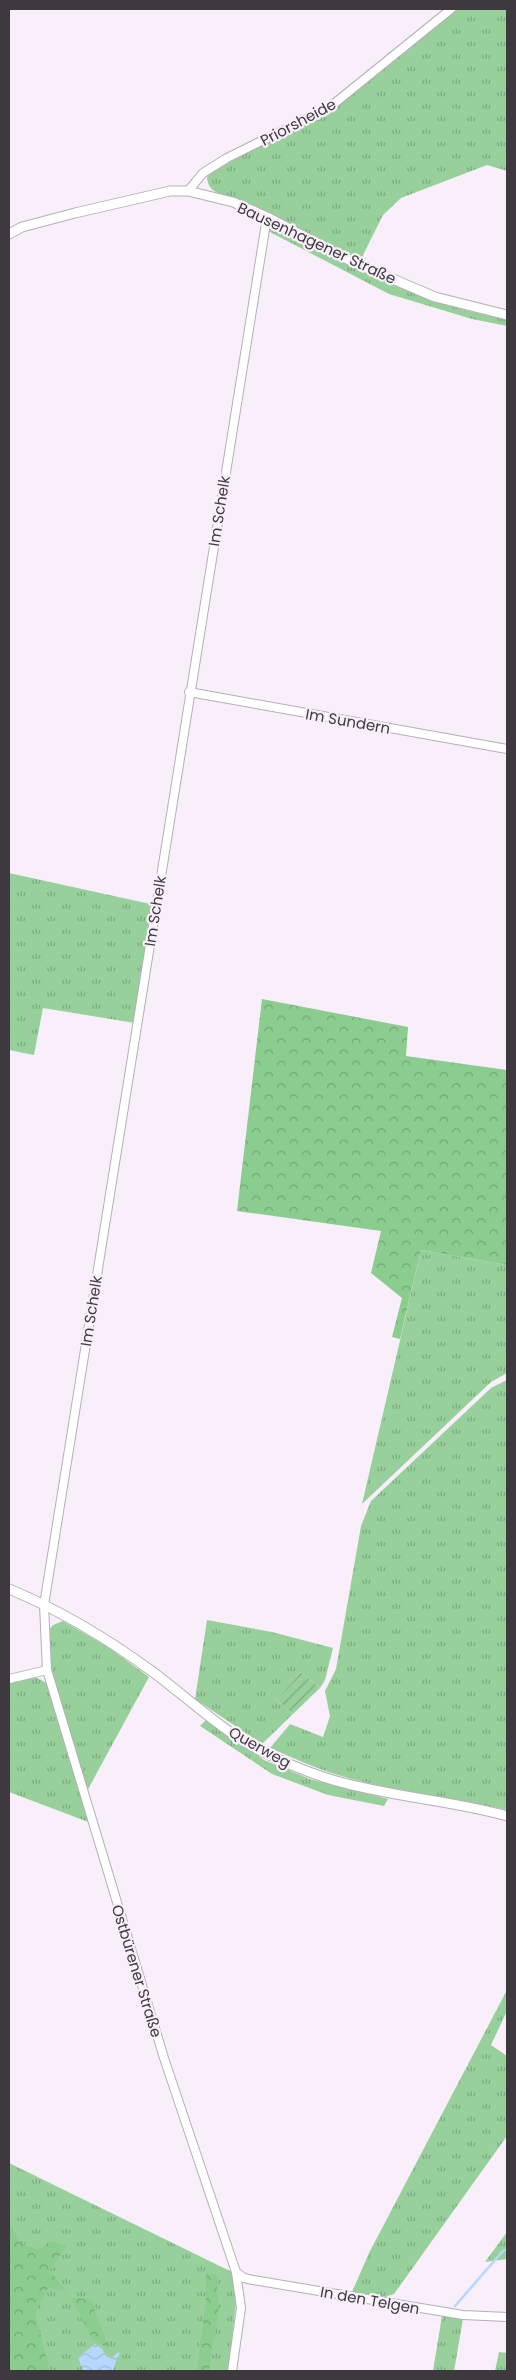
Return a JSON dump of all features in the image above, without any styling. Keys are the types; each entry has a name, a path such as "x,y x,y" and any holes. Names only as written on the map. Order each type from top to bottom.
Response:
{"street":[{"name":"Priorsheide","path":"188,190 203,173 227,158 330,107 451,9"},
{"name":"Bausenhagener Straße","path":"9,234 22,226 170,191 188,190 233,202 267,217 355,263 435,297 507,315"},
{"name":"Im Schelk","path":"44,1605 267,217"},
{"name":"Im Sundern","path":"190,692 507,749"},
{"path":"9,1589 44,1605"},
{"name":"Ostbürener Straße","path":"44,1605 47,1670 164,2058 236,2272 240,2289 241,2308 232,2371"},
{"name":"Querweg","path":"44,1605 111,1643 243,1740 301,1770 334,1781 378,1791 455,1803 507,1816"},
{"path":"9,1679 47,1670"},
{"name":"In den Telgen","path":"236,2272 244,2278 254,2280 454,2314 507,2317"}],"green space":[{"path":"453,9 507,9 507,171 487,165 401,198 383,215 360,261 234,198 216,192 210,186 207,177 212,171 332,109"},
{"path":"272,227 277,227 360,269 417,294 476,313 507,319 507,326 472,319 389,294 268,231"},
{"path":"9,873 155,905 135,1023 43,1008 34,1055 9,1050"},
{"path":"262,999 408,1027 406,1056 507,1070 507,1265 421,1250 400,1339 392,1337 402,1298 371,1273 381,1231 237,1211"},
{"path":"421,1250 507,1265 507,1373 491,1382 362,1504"},
{"path":"507,1380 507,1810 359,1781 304,1763 270,1748 290,1724 323,1737 330,1716 325,1691 336,1669 361,1526 371,1501 491,1388"},
{"path":"207,1620 272,1632 333,1648 325,1680 320,1688 301,1672 276,1700 293,1714 262,1744 195,1699"},
{"path":"63,1621 108,1647 149,1677 86,1793 49,1668 47,1632 53,1625"},
{"path":"301,1672 320,1688 293,1714 276,1700"},
{"path":"33,1676 49,1684 91,1823 9,1792 9,1682"},
{"path":"206,1720 264,1760 310,1779 388,1799 384,1806 328,1795 272,1774 200,1726"},
{"path":"507,1990 507,2011 491,2045 507,2056 507,2136 394,2294 386,2297 352,2292 369,2253"},
{"path":"9,2163 232,2272 237,2295 228,2371 9,2371"},
{"path":"9,2220 19,2242 38,2250 51,2241 66,2246 50,2271 65,2289 64,2291 48,2288 35,2313 50,2371 9,2371"},
{"path":"507,2232 507,2259 485,2262"},
{"path":"206,2273 216,2274 219,2307 209,2371 197,2371 206,2302"},
{"path":"71,2297 91,2300 109,2349 92,2339"},
{"path":"442,2316 463,2319 454,2371 433,2371"},
{"path":"499,2352 507,2353 507,2371 495,2371"}],"water":[{"path":"95,2344 102,2349 107,2357 112,2358 118,2352 120,2354 113,2371 83,2371 78,2357"}],"waterway":[{"path":"455,2306 502,2252 507,2249"}]}
